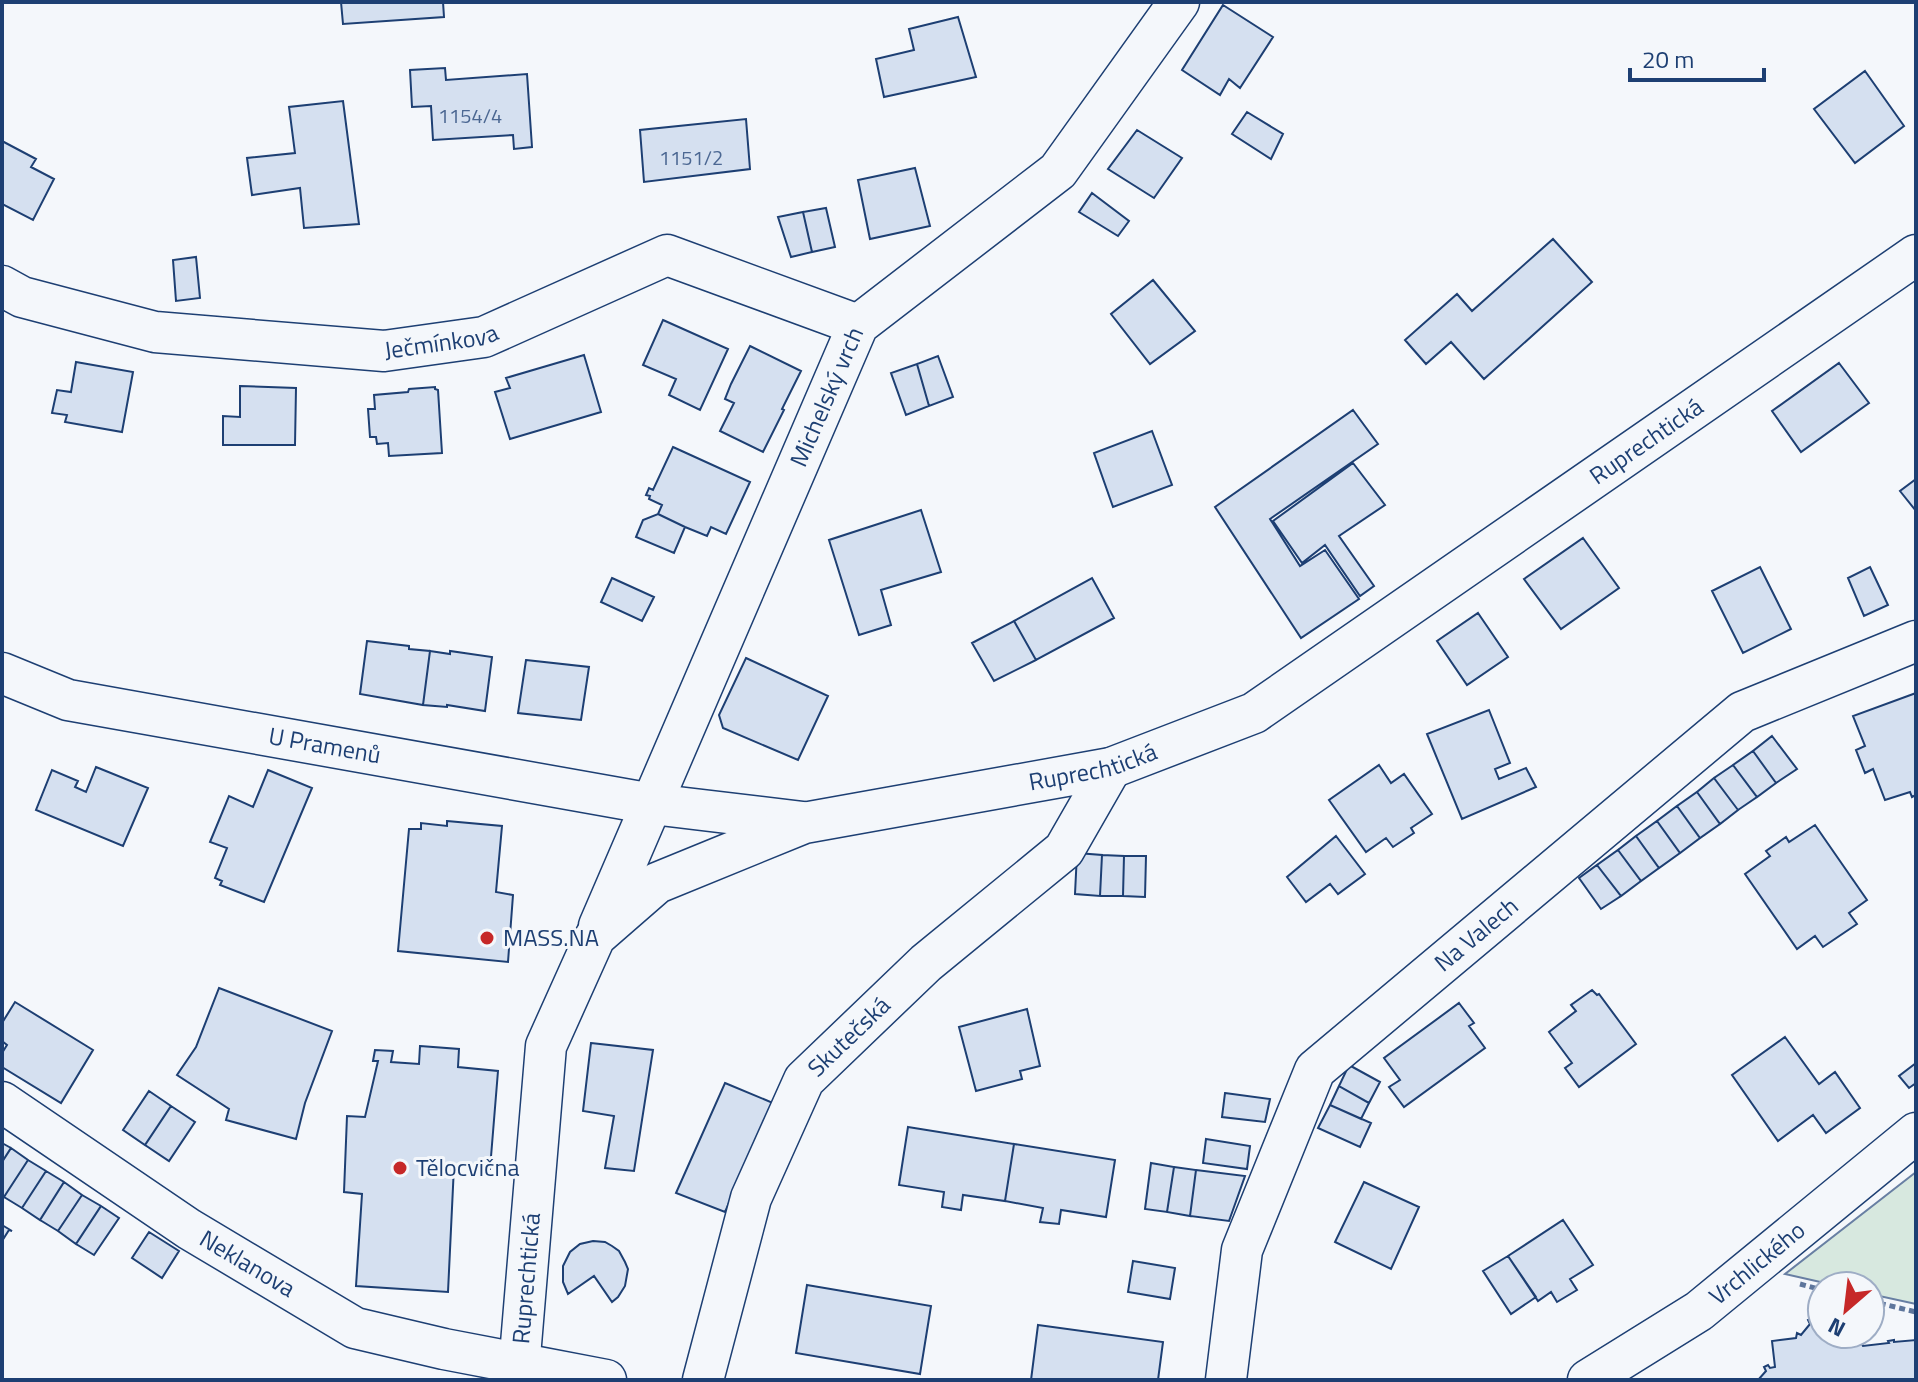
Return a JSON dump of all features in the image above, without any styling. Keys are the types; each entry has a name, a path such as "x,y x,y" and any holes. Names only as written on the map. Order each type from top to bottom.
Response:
{"street":[{"name":"Michelský vrch","path":"595,937 858,325 1058,171 1179,2"},
{"name":"Ječmínkova","path":"2,286 22,297 155,332 384,351 484,337 667,255 858,325"},
{"name":"Ruprechtická","path":"518,1372 546,1046 595,937 657,883 804,823 1111,768 1254,713 1916,255"},
{"name":"Na Valech","path":"1226,1380 1242,1250 1315,1070 1742,712 1916,641"},
{"name":"U Pramenů","path":"2,673 68,700 652,804"},
{"name":"Skutečská","path":"703,1380 751,1198 804,1080 926,963 1064,850 1111,768"},
{"path":"652,804 804,823"},
{"name":"Neklanova","path":"2,1102 189,1229 355,1328 444,1349 518,1372 606,1380"},
{"name":"Vrchlického","path":"1588,1380 1699,1311 1916,1133"}],"path":[{"path":"1886,1305 1916,1312"}],"shaded area":[{"path":"1916,1172 1916,1304 1886,1297 1886,1270 1806,1270 1806,1279 1785,1274"}],"building":[{"path":"341,2 443,2 444,17 343,24"},
{"path":"1223,5 1273,37 1240,88 1229,79 1220,95 1182,70"},
{"path":"958,17 976,77 884,97 876,59 914,50 909,29"},
{"path":"445,68 446,80 527,74 532,147 514,149 513,135 433,140 431,106 412,107 410,70"},
{"path":"1865,71 1904,126 1855,163 1814,109"},
{"path":"343,101 359,224 304,228 300,188 252,195 247,158 295,153 289,107"},
{"path":"1247,112 1283,134 1271,159 1232,134"},
{"path":"746,119 750,169 644,182 640,130"},
{"path":"1137,130 1182,158 1154,198 1108,169"},
{"path":"2,141 36,159 31,167 54,179 33,220 2,204"},
{"path":"915,168 930,226 870,239 858,180"},
{"path":"1092,193 1129,221 1118,236 1079,212"},
{"path":"826,208 835,247 812,252 803,212"},
{"path":"803,212 812,252 791,257 778,217"},
{"path":"1553,239 1592,282 1484,379 1451,342 1426,364 1405,340 1457,294 1472,311"},
{"path":"196,257 200,298 176,301 173,260"},
{"path":"1153,280 1195,331 1150,364 1111,314"},
{"path":"663,320 728,349 700,410 669,395 676,379 643,365"},
{"path":"750,346 801,371 763,452 720,431 734,403 725,399"},
{"path":"584,355 601,412 510,439 495,392 510,388 506,378"},
{"path":"938,356 953,397 929,406 917,364"},
{"path":"76,362 133,372 122,432 65,422 67,415 52,413 57,390 71,392"},
{"path":"1839,363 1869,403 1801,452 1772,411"},
{"path":"917,364 929,406 906,415 891,373"},
{"path":"240,386 296,388 295,445 223,445 223,416 240,417"},
{"path":"435,387 438,390 442,453 389,456 388,443 377,444 376,437 370,437 368,409 375,409 374,395"},
{"path":"1353,410 1378,444 1270,519 1300,566 1325,550 1359,599 1301,638 1215,507"},
{"path":"1152,431 1172,485 1113,507 1094,453"},
{"path":"673,447 750,482 726,534 711,527 707,536 658,514 662,505 646,495 649,488 653,490"},
{"path":"1353,463 1385,505 1339,536 1374,586 1360,596 1325,545 1302,563 1273,521"},
{"path":"1916,479 1916,511 1900,491"},
{"path":"921,510 941,572 881,590 891,625 859,635 829,540"},
{"path":"658,514 685,527 674,553 636,537 643,520"},
{"path":"1583,538 1619,588 1561,629 1524,579"},
{"path":"1760,567 1791,629 1743,653 1712,591"},
{"path":"1870,567 1888,605 1864,616 1848,578"},
{"path":"612,578 654,597 642,621 601,602"},
{"path":"1092,578 1114,618 1036,660 1014,621"},
{"path":"1478,613 1508,657 1467,685 1437,641"},
{"path":"1014,621 1036,660 994,681 972,643"},
{"path":"367,641 430,651 423,705 360,694"},
{"path":"430,651 492,657 485,711 423,705"},
{"path":"746,658 828,696 798,760 723,728 719,715"},
{"path":"526,660 589,667 581,720 518,713"},
{"path":"1916,693 1916,795 1912,797 1910,792 1885,800 1873,769 1865,773 1856,750 1865,746 1853,716"},
{"path":"1489,710 1510,763 1495,769 1499,779 1526,768 1536,787 1462,819 1427,734"},
{"path":"1772,736 1797,769 1776,783 1753,751"},
{"path":"1753,751 1776,783 1757,797 1733,765"},
{"path":"1379,765 1391,783 1404,774 1432,814 1411,828 1414,833 1393,847 1386,838 1366,852 1329,800"},
{"path":"1733,765 1757,797 1738,810 1714,778"},
{"path":"96,767 148,788 123,846 36,810 52,770 78,781 75,787 86,792"},
{"path":"268,770 312,788 264,902 220,885 222,881 215,878 227,848 210,842 229,796 253,807"},
{"path":"1714,778 1738,810 1720,824 1697,792"},
{"path":"1697,792 1720,824 1700,838 1677,806"},
{"path":"1677,806 1700,838 1680,853 1657,821"},
{"path":"447,821 502,826 496,892 513,895 508,962 398,951 409,829 421,829 421,823 447,826"},
{"path":"1657,821 1680,853 1659,868 1636,836"},
{"path":"1815,825 1867,900 1849,913 1857,924 1823,947 1815,936 1797,949 1745,874 1770,856 1766,851 1786,837 1789,842"},
{"path":"1336,836 1365,874 1338,894 1330,884 1306,902 1287,877"},
{"path":"1636,836 1659,868 1641,881 1618,850"},
{"path":"1618,850 1641,881 1621,896 1597,865"},
{"path":"1077,853 1102,855 1100,896 1075,894"},
{"path":"1102,855 1124,856 1123,896 1100,896"},
{"path":"1124,856 1146,856 1145,897 1123,896"},
{"path":"1597,865 1621,896 1601,909 1579,878"},
{"path":"219,988 332,1031 305,1103 296,1139 226,1120 229,1109 177,1075 196,1047"},
{"path":"1592,990 1599,994 1636,1044 1579,1087 1565,1068 1572,1063 1549,1032 1576,1011 1571,1005"},
{"path":"15,1002 93,1050 61,1103 2,1067 2,1053 7,1045 2,1041 2,1023"},
{"path":"1459,1003 1474,1023 1469,1026 1485,1048 1404,1107 1389,1087 1400,1080 1384,1058"},
{"path":"1027,1009 1040,1066 1020,1071 1022,1079 976,1091 959,1027"},
{"path":"1785,1037 1819,1084 1835,1072 1860,1108 1826,1133 1813,1115 1778,1141 1732,1075"},
{"path":"591,1043 653,1050 634,1171 605,1168 614,1116 583,1111"},
{"name":"Tělocvična","path":"420,1046 459,1049 458,1067 498,1071 490,1169 454,1166 448,1292 356,1286 362,1194 344,1192 347,1116 365,1117 378,1061 373,1061 375,1050 393,1051 391,1062 419,1064"},
{"path":"1916,1063 1916,1083 1909,1088 1899,1076"},
{"path":"1349,1065 1380,1082 1369,1103 1339,1086"},
{"path":"725,1083 773,1103 725,1212 676,1193"},
{"path":"1339,1086 1369,1103 1361,1119 1330,1105"},
{"path":"149,1091 171,1106 145,1145 123,1130"},
{"path":"1225,1093 1270,1099 1265,1122 1222,1117"},
{"path":"1330,1105 1371,1123 1360,1147 1318,1128"},
{"path":"171,1106 195,1122 169,1161 145,1145"},
{"path":"908,1127 1014,1144 1005,1201 963,1195 961,1210 942,1207 944,1192 899,1185"},
{"path":"1206,1139 1250,1146 1247,1169 1203,1163"},
{"path":"2,1143 11,1148 2,1162"},
{"path":"1014,1144 1115,1160 1106,1217 1061,1210 1059,1224 1040,1222 1043,1208 1005,1201"},
{"path":"11,1148 28,1160 4,1197 2,1162"},
{"path":"28,1160 46,1171 22,1208 4,1197"},
{"path":"1151,1163 1174,1167 1167,1212 1145,1209"},
{"path":"1174,1167 1196,1170 1190,1216 1167,1212"},
{"path":"1196,1170 1245,1176 1229,1221 1190,1216"},
{"path":"46,1171 64,1182 40,1220 22,1208"},
{"path":"64,1182 82,1195 58,1231 40,1220"},
{"path":"1364,1182 1419,1207 1391,1269 1335,1242"},
{"path":"82,1195 101,1206 76,1244 58,1231"},
{"path":"101,1206 119,1218 94,1255 76,1244"},
{"path":"1563,1220 1593,1265 1570,1279 1577,1290 1557,1302 1551,1292 1538,1301 1508,1256"},
{"path":"2,1225 12,1231 9,1230 2,1241"},
{"path":"149,1232 179,1251 162,1278 132,1258"},
{"path":"605,1242 619,1251 628,1269 625,1286 612,1302 594,1276 568,1294 563,1282 563,1266 570,1252 580,1244"},
{"path":"1508,1256 1536,1297 1511,1314 1483,1271"},
{"path":"1133,1261 1175,1268 1170,1299 1128,1292"},
{"path":"807,1285 931,1306 920,1374 796,1353"},
{"path":"1038,1325 1163,1342 1158,1380 1031,1380"},
{"path":"1806,1329 1806,1350 1886,1350 1888,1341 1916,1340 1916,1380 1758,1380 1766,1371 1764,1367 1775,1367 1772,1341 1796,1338 1797,1333 1801,1335"}],"place":[{"name":"MASS.NA","path":"487,938"},
{"name":"Tělocvična","path":"400,1168"}]}
